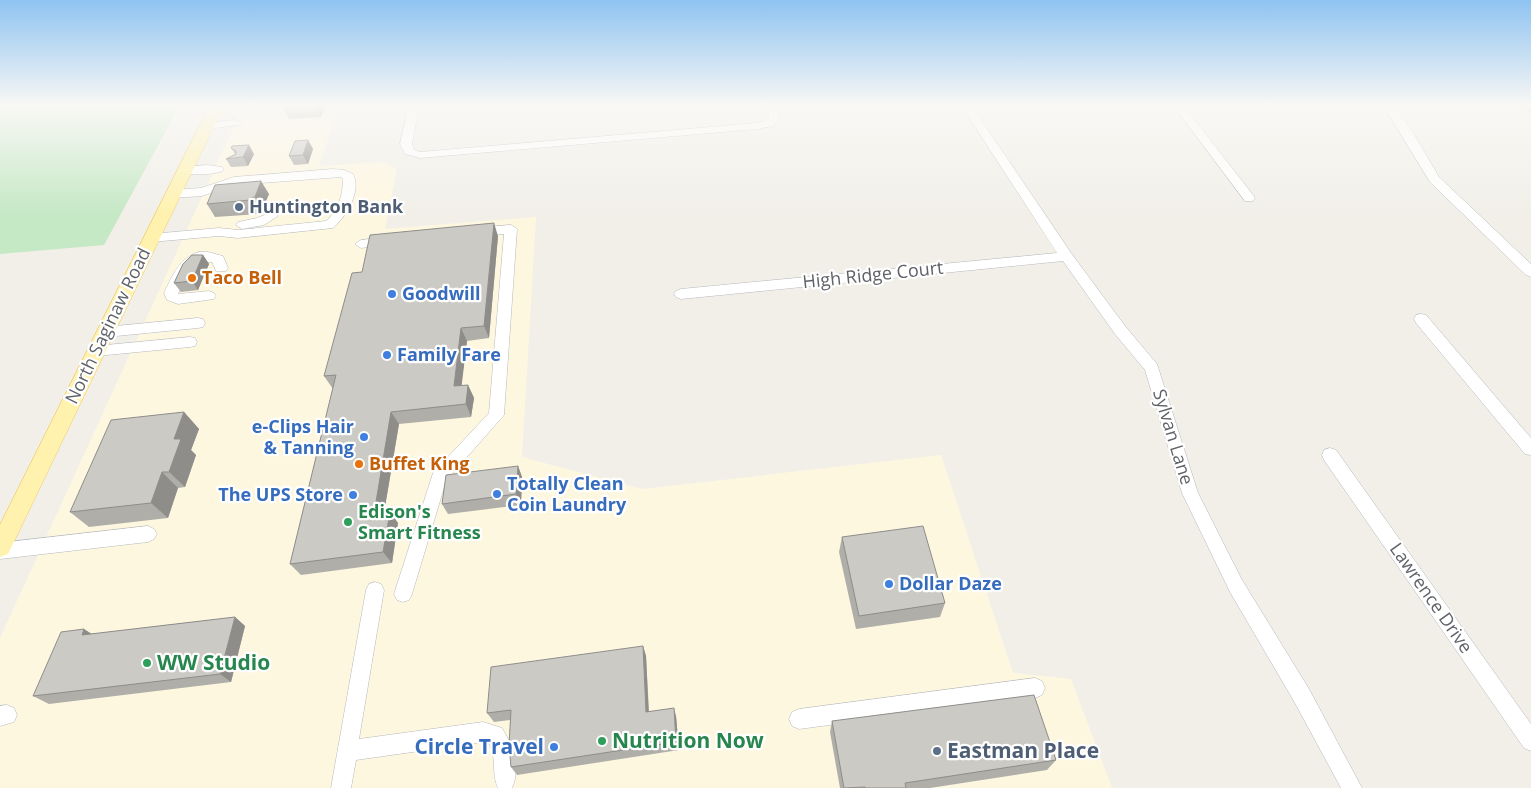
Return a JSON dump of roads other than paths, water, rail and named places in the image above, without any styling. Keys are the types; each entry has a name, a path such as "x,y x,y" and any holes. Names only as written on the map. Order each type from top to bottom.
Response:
{"main road":[{"name":"North Saginaw Road","path":"0,549 198,142"}],"street":[{"path":"406,142 409,152 420,155 574,142"},
{"name":"Sylvan Lane","path":"990,142 1066,256 1120,330 1152,368 1190,493 1236,586 1302,696 1352,788"},
{"path":"1206,142 1249,198"},
{"path":"1412,142 1434,179 1531,272"},
{"path":"184,171 213,170 227,161"},
{"path":"151,238 219,232 238,234 318,227 329,224 338,219 341,214 350,182 349,177 344,174 333,173 234,181 202,192 173,194"},
{"path":"219,232 237,226 260,222 272,216"},
{"path":"403,594 439,478 496,415 511,229 464,234"},
{"path":"361,244 408,239"},
{"path":"209,296 178,299 172,297 171,293 185,263 195,258 210,256 218,259 221,268"},
{"name":"High Ridge Court","path":"681,294 1066,256"},
{"path":"1421,319 1531,449"},
{"path":"106,332 198,323"},
{"path":"96,351 190,342"},
{"name":"Lawrence Drive","path":"1330,455 1531,741"},
{"path":"0,549 148,534"},
{"path":"341,788 375,590"},
{"path":"799,719 1035,688"},
{"path":"347,751 484,732 495,735 503,747 506,761 505,782"}],"place":[{"name":"Huntington Bank","path":"239,207"},
{"name":"Taco Bell","path":"192,278"},
{"name":"Goodwill","path":"392,294"},
{"name":"Family Fare","path":"387,355"},
{"name":"e-Clips Hair & Tanning","path":"364,437"},
{"name":"Buffet King","path":"359,464"},
{"name":"Totally Clean Coin Laundry","path":"497,494"},
{"name":"The UPS Store","path":"353,495"},
{"name":"Edison's Smart Fitness","path":"348,522"},
{"name":"Dollar Daze","path":"889,584"},
{"name":"WW Studio","path":"147,663"},
{"name":"Nutrition Now","path":"602,741"},
{"name":"Circle Travel","path":"554,747"},
{"name":"Eastman Place","path":"937,751"}]}
